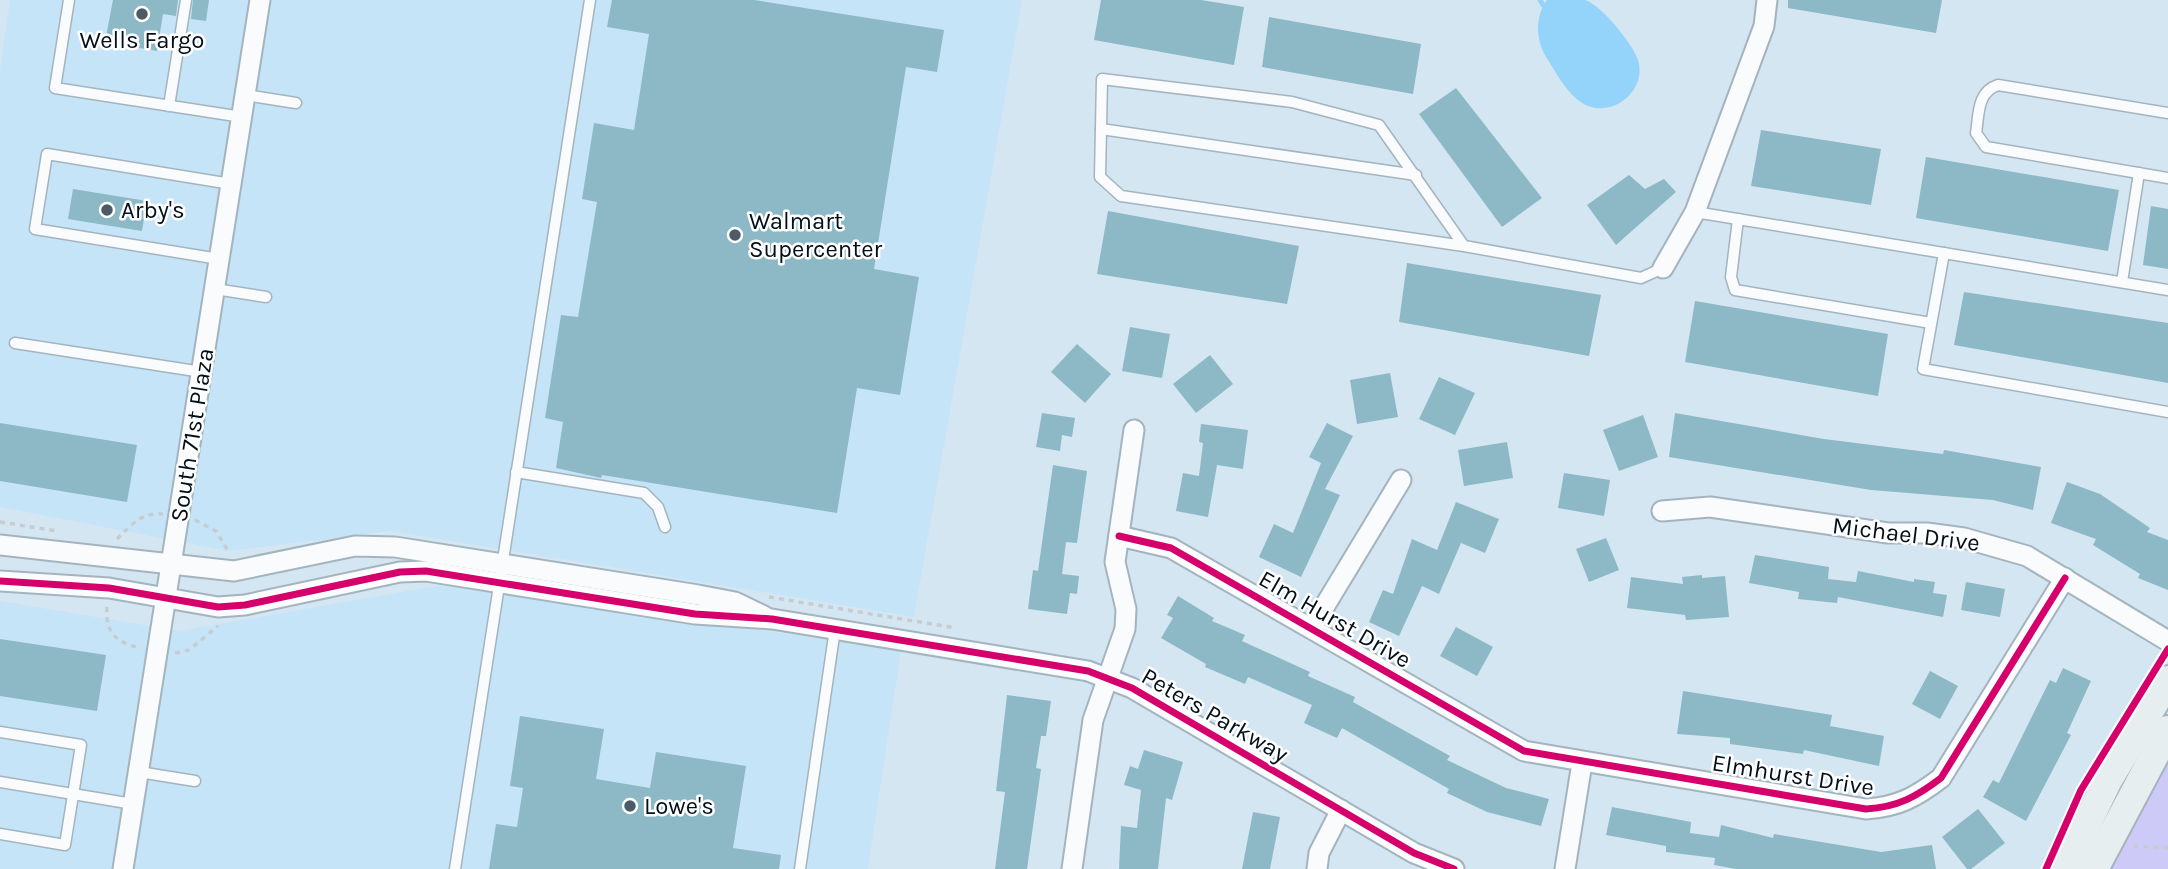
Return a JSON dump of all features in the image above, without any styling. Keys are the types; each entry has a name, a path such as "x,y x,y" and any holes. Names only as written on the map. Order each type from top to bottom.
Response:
{"street":[{"name":"South 71st Plaza","path":"123,869 260,0"},
{"path":"1663,268 1695,212 1764,26 1767,0"},
{"path":"1072,869 1093,720 1122,641 1126,619 1115,562 1134,430"},
{"path":"1312,627 1401,480"},
{"name":"Michael Drive","path":"1662,510 1710,507 1888,533 1964,538 2027,556 2168,641"},
{"name":"Elm Hurst Drive","path":"1119,536 1171,548 1524,751"},
{"path":"0,545 233,571 355,546 395,547 500,574"},
{"path":"0,581 109,588 218,607 245,605 400,572 500,574"},
{"name":"Peters Parkway","path":"500,574 735,602 772,619 1070,666 1132,688 1414,853 1454,869"},
{"name":"Elmhurst Drive","path":"1524,751 1782,792 1866,809 1889,807 1910,801 1941,778 1950,767 2065,578"},
{"path":"2065,869 2108,780 2168,680"},
{"path":"2094,869 2168,730"},
{"path":"1565,869 1582,762"},
{"path":"1317,869 1319,853 1341,810"}],"lane":[{"path":"69,0 55,88 242,117"},
{"path":"170,106 186,0"},
{"path":"455,869 590,0"},
{"path":"1464,246 1379,125 1292,102 1102,79 1100,177 1121,196 1464,246 1642,278 1663,268"},
{"path":"2168,113 1998,85 1987,89 1982,95 1976,133 1986,147 2168,178"},
{"path":"245,95 296,103"},
{"path":"1101,129 1416,175"},
{"path":"219,259 35,229 47,154 231,184"},
{"path":"2122,282 2139,173"},
{"path":"1695,212 2168,290"},
{"path":"1738,219 1731,277 1735,290 1931,323"},
{"path":"1944,253 1923,369 2168,412"},
{"path":"215,289 266,297"},
{"path":"15,342 202,372"},
{"path":"516,472 644,493 658,508 665,527"},
{"path":"800,869 835,629"},
{"path":"0,732 81,745 65,845 0,834"},
{"path":"139,772 195,781"},
{"path":"0,782 133,804"}],"path":[{"path":"2129,845 2168,848"}],"shaded area":[{"path":"10,0 1022,0 914,617 390,531 229,551 0,507 0,70"},
{"path":"1547,0 1589,2 1604,14 1632,48 1639,64 1637,83 1633,91 1618,104 1600,108 1584,104 1556,73 1541,46 1538,30 1540,14"},
{"path":"441,585 901,650 868,869 0,869 0,601 180,631"},
{"path":"2168,755 2168,869 2108,869"}],"building":[{"path":"113,0 178,0 176,16 163,14 157,51 105,42"},
{"path":"193,0 209,0 206,21 191,19"},
{"name":"Walmart Supercenter","path":"612,0 754,0 944,30 937,72 906,67 874,269 919,277 900,395 857,388 837,513 602,475 601,478 556,468 563,422 545,418 561,315 578,317 597,202 582,199 594,123 634,130 649,34 607,27"},
{"path":"1101,0 1201,0 1244,7 1234,65 1094,40"},
{"path":"1788,0 1942,0 1936,33 1788,8"},
{"path":"1269,17 1421,44 1413,94 1262,67"},
{"path":"1456,88 1542,198 1502,227 1419,114"},
{"path":"1761,130 1881,149 1871,205 1751,186"},
{"path":"1926,157 2119,190 2108,251 1916,218"},
{"path":"1629,175 1645,189 1664,179 1676,192 1616,245 1587,205"},
{"name":"Arby's","path":"73,189 147,201 142,231 68,219"},
{"path":"2151,206 2168,209 2168,269 2143,265"},
{"path":"1108,211 1299,246 1287,304 1097,274"},
{"path":"1407,263 1601,295 1589,356 1399,322"},
{"path":"1964,292 2168,323 2168,383 1954,345"},
{"path":"1695,301 1888,334 1878,396 1685,362"},
{"path":"1130,327 1170,334 1162,378 1122,371"},
{"path":"1077,344 1111,374 1085,403 1051,372"},
{"path":"1210,355 1233,384 1196,413 1173,384"},
{"path":"1390,373 1398,417 1357,424 1350,380"},
{"path":"1439,377 1475,393 1455,435 1419,419"},
{"path":"1042,413 1075,418 1072,437 1062,435 1060,451 1036,447"},
{"path":"1675,413 1824,439 1943,454 1944,450 2041,467 2033,510 1993,500 1871,490 1669,457"},
{"path":"1643,415 1658,457 1619,471 1603,430"},
{"path":"0,423 137,445 127,502 0,481"},
{"path":"1327,423 1353,436 1325,489 1340,495 1301,577 1259,557 1274,524 1293,533 1321,463 1309,457"},
{"path":"1201,424 1248,430 1243,469 1217,465 1208,517 1176,511 1183,473 1199,476 1203,443 1199,442"},
{"path":"1507,442 1513,478 1464,486 1458,450"},
{"path":"1053,465 1087,471 1077,543 1066,542 1062,574 1079,576 1077,594 1070,593 1067,614 1028,609 1033,570 1038,571"},
{"path":"1564,473 1610,480 1604,516 1558,508"},
{"path":"2067,482 2100,494 2150,528 2147,532 2168,540 2168,590 2138,578 2140,574 2093,545 2096,539 2051,523"},
{"path":"1456,502 1499,519 1485,553 1461,543 1439,594 1422,586 1399,636 1369,622 1383,590 1393,594 1412,539 1437,550"},
{"path":"1606,538 1619,570 1589,582 1576,549"},
{"path":"1755,555 1829,567 1828,579 1856,582 1858,571 1914,582 1914,579 1935,582 1933,593 1947,595 1943,617 1838,597 1837,603 1798,599 1799,592 1749,583"},
{"path":"1702,575 1702,578 1725,576 1729,617 1686,620 1685,615 1627,608 1631,577 1683,584 1682,577"},
{"path":"1966,582 2005,589 2000,617 1961,610"},
{"path":"1178,596 1214,618 1212,621 1245,635 1242,641 1310,672 1308,676 1355,697 1353,702 1450,756 1447,760 1506,788 1549,799 1541,826 1487,812 1447,793 1449,789 1342,728 1337,738 1304,723 1312,705 1248,677 1245,684 1205,667 1206,664 1161,638 1173,618 1167,615"},
{"path":"1456,627 1493,647 1477,676 1440,656"},
{"path":"0,639 106,655 97,711 0,696"},
{"path":"2063,668 2091,681 2067,733 2071,735 2026,821 1983,797 1993,780 1999,783 2050,680 2056,683"},
{"path":"1930,671 1958,686 1940,719 1912,704"},
{"path":"1683,691 1832,715 1830,726 1884,736 1879,766 1804,750 1803,754 1730,744 1730,738 1677,734"},
{"path":"1007,695 1051,701 1046,736 1041,736 1036,768 1041,769 1027,869 995,869 1005,792 996,791"},
{"name":"Lowe's","path":"520,716 604,729 596,779 650,788 656,752 746,766 733,848 781,855 779,869 489,869 496,824 517,827 523,788 510,786"},
{"path":"1144,750 1183,762 1172,800 1166,798 1158,869 1119,869 1121,826 1137,828 1141,790 1124,785 1130,766 1138,769"},
{"path":"1612,807 1691,822 1690,833 1719,837 1721,825 1773,838 1774,834 1881,852 1932,845 1936,869 1736,869 1714,865 1715,858 1666,852 1666,846 1606,835"},
{"path":"1978,809 2005,843 1971,869 1967,869 1942,837"},
{"path":"1253,812 1280,817 1270,869 1242,869"}],"waterway":[{"path":"1540,0 1543,5"}],"cycle path":[{"path":"1119,536 1171,548 1524,751 1866,809 1906,800 1941,778 2065,578"},
{"path":"0,581 109,588 218,607 245,605 400,572 426,571 695,614 772,619 1088,671 1132,688 1414,853 1454,869"},
{"path":"2046,869 2081,790 2168,649"}],"place":[{"name":"Wells Fargo","path":"142,14"},
{"name":"Arby's","path":"107,210"},
{"name":"Walmart Supercenter","path":"735,235"},
{"name":"Lowe's","path":"630,806"}]}
